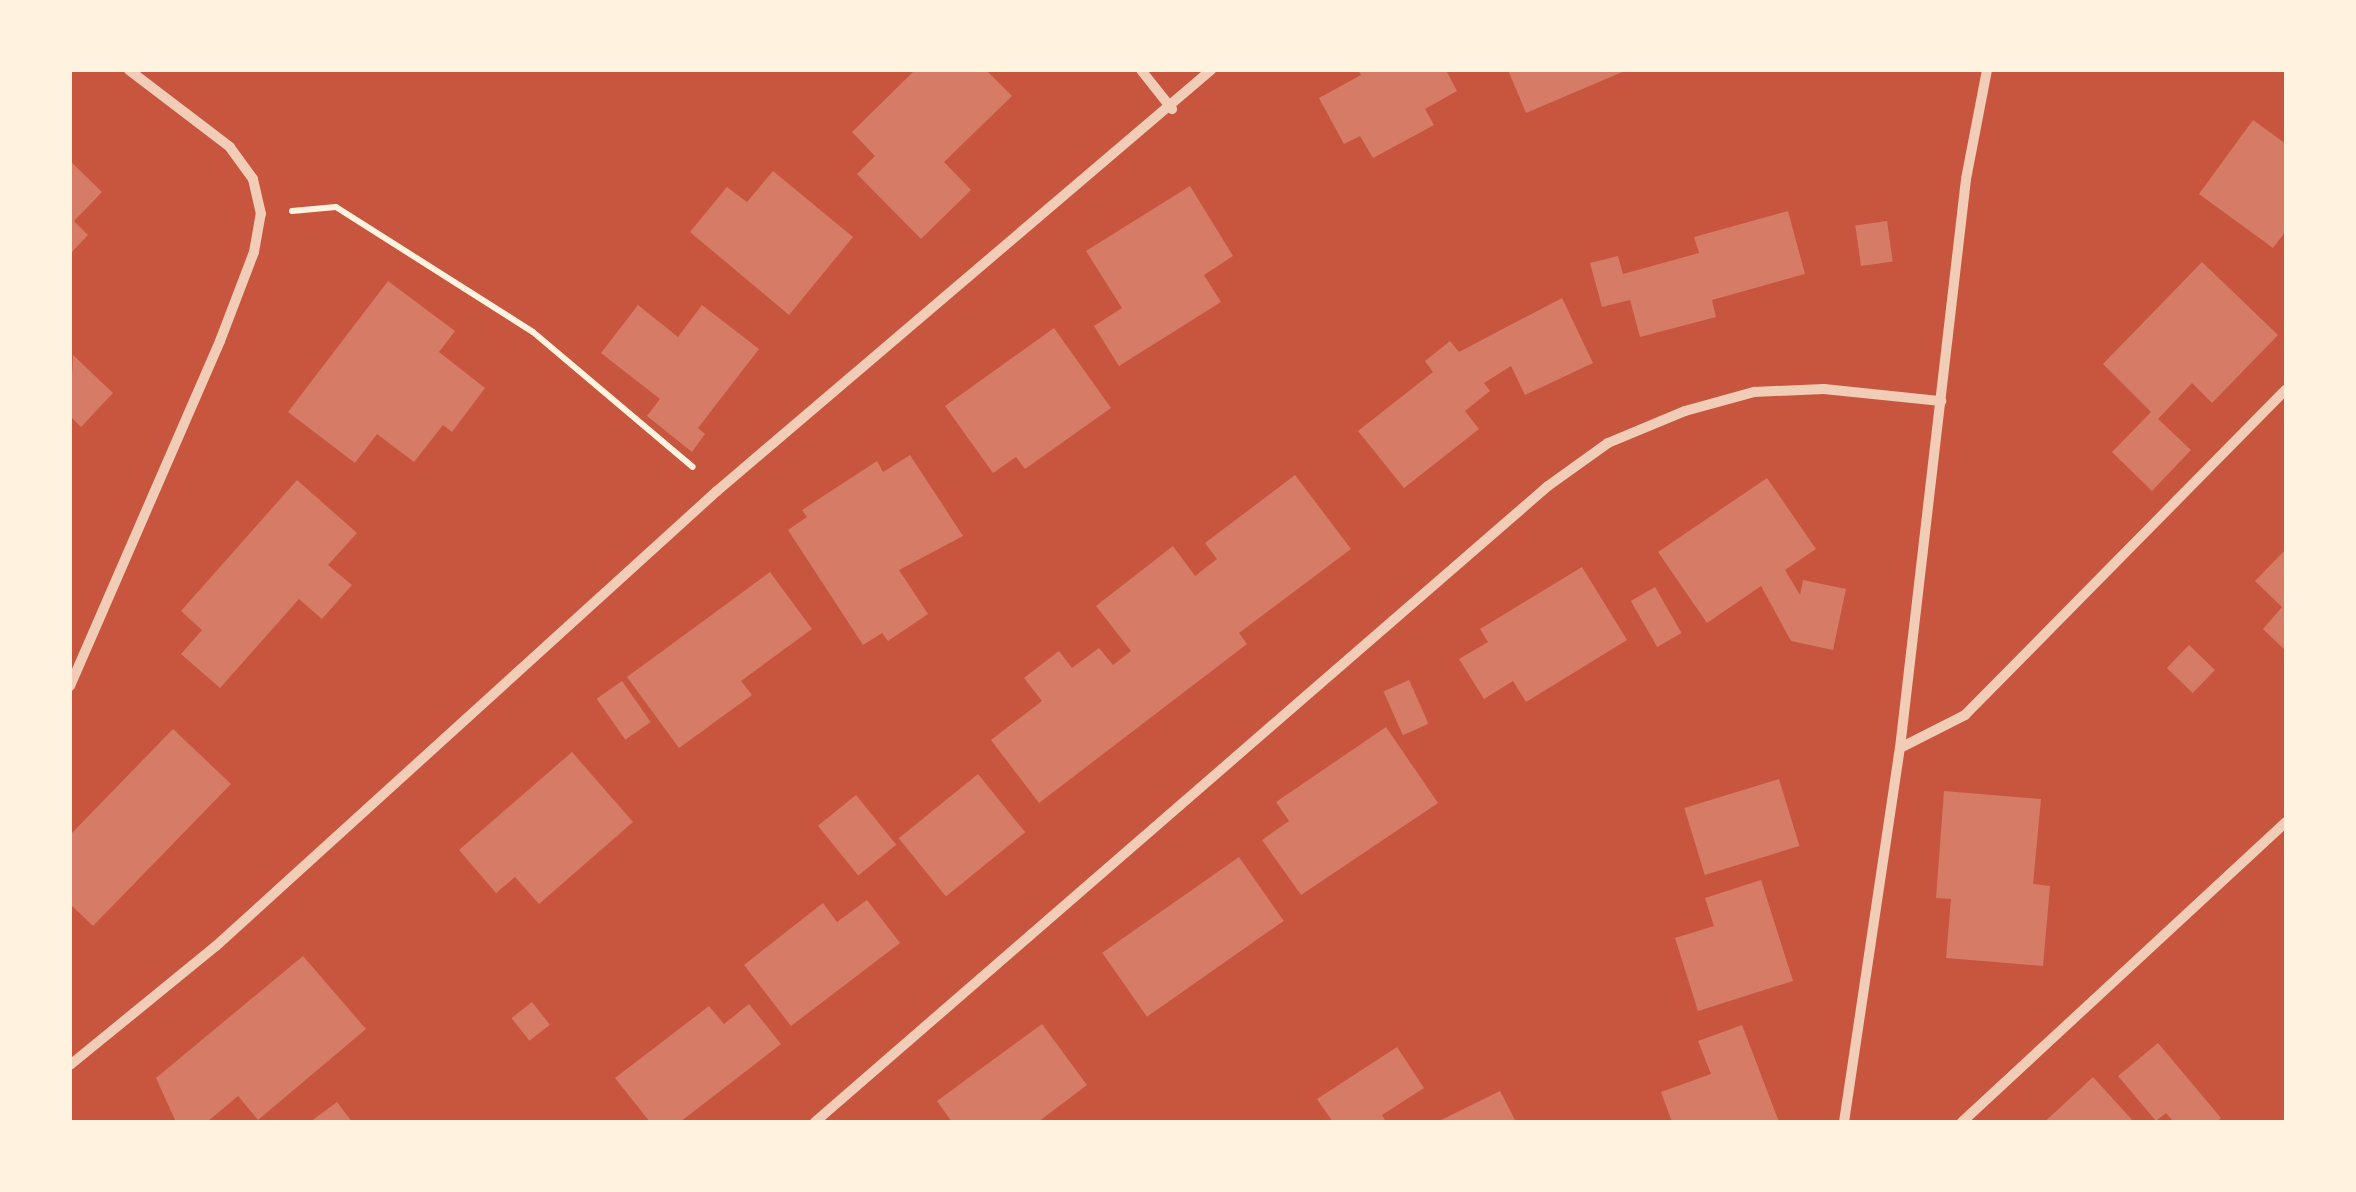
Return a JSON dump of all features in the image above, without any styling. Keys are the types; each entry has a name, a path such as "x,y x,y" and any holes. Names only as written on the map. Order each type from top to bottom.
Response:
{"street":[{"path":"70,686 220,341 254,252 261,214 253,179 230,147 129,70"},
{"path":"1142,70 1172,109"},
{"path":"70,1065 216,946 717,490 1172,109 1212,70"},
{"path":"1844,1122 1900,748 1966,179 1987,70"},
{"path":"815,1122 1548,486 1608,443 1685,411 1754,392 1824,389 1941,401"},
{"path":"1900,748 1965,715 2286,390"},
{"path":"1962,1122 2286,822"}],"path":[{"path":"261,214 336,207 533,332 674,447"}],"building":[{"path":"915,70 986,70 1012,96 944,162 971,190 921,239 857,174 875,156 852,132"},
{"path":"1358,70 1446,70 1457,91 1425,109 1434,125 1373,158 1360,136 1344,144 1319,98 1361,75"},
{"path":"1508,70 1627,70 1526,113"},
{"path":"2253,120 2286,144 2286,231 2273,248 2199,194"},
{"path":"70,161 102,192 74,221 88,235 70,254"},
{"path":"773,171 853,237 789,315 690,232 727,187 747,202"},
{"path":"1190,186 1233,256 1204,275 1221,302 1119,366 1094,326 1122,308 1086,251"},
{"path":"1788,211 1805,274 1712,300 1716,317 1640,337 1630,300 1602,307 1590,263 1618,256 1623,274 1699,253 1694,237"},
{"path":"1887,221 1893,262 1861,266 1855,225"},
{"path":"2202,262 2278,335 2212,403 2192,383 2158,419 2191,450 2152,491 2112,452 2151,412 2103,364"},
{"path":"388,281 455,331 439,352 485,388 452,432 443,425 414,462 377,434 355,463 288,412"},
{"path":"1562,298 1593,363 1525,395 1511,366 1484,383 1490,391 1465,411 1479,429 1404,488 1358,431 1433,372 1425,361 1450,341 1459,352"},
{"path":"638,305 678,337 702,305 759,349 698,428 705,434 692,452 647,416 660,399 601,353"},
{"path":"1054,328 1111,408 1025,469 1016,457 993,473 945,406"},
{"path":"73,355 113,393 81,427 70,416"},
{"path":"910,455 963,536 899,570 928,614 888,641 882,633 863,645 788,530 807,517 802,510 877,461 883,472"},
{"path":"1295,475 1351,549 1239,633 1247,644 1039,803 991,740 1042,701 1024,678 1059,651 1072,668 1099,648 1113,665 1131,651 1096,606 1173,546 1195,576 1217,559 1205,543"},
{"path":"1767,478 1816,549 1785,570 1800,595 1803,580 1846,589 1833,650 1791,641 1761,586 1707,623 1658,552"},
{"path":"297,480 357,533 328,565 352,585 322,619 299,599 220,688 181,654 202,630 181,611"},
{"path":"2286,549 2286,651 2263,629 2282,607 2255,581"},
{"path":"1582,567 1627,640 1526,702 1513,681 1484,699 1459,659 1488,642 1480,629"},
{"path":"770,572 812,629 741,681 752,695 679,748 627,677"},
{"path":"1655,587 1682,633 1657,647 1631,601"},
{"path":"2189,645 2215,670 2193,693 2167,668"},
{"path":"1409,680 1429,724 1403,735 1383,691"},
{"path":"622,681 651,722 625,740 597,699"},
{"path":"1386,727 1438,803 1301,895 1262,840 1289,821 1276,802"},
{"path":"173,729 231,784 93,926 70,904 70,835"},
{"path":"572,752 633,822 539,904 515,877 496,893 459,850"},
{"path":"978,774 1025,832 946,896 899,838"},
{"path":"1779,779 1799,846 1705,875 1684,808"},
{"path":"1944,791 2041,799 2033,884 2050,886 2043,966 1946,958 1951,899 1936,898"},
{"path":"856,795 896,845 858,876 818,826"},
{"path":"1239,857 1284,921 1147,1017 1102,953"},
{"path":"1761,880 1793,981 1698,1011 1675,938 1714,926 1705,898"},
{"path":"867,900 900,943 791,1026 744,965 823,903 837,922"},
{"path":"303,956 366,1029 258,1120 238,1096 207,1122 176,1122 156,1078"},
{"path":"532,1002 550,1025 529,1041 512,1018"},
{"path":"749,1004 781,1044 680,1122 650,1122 615,1078 709,1006 724,1024"},
{"path":"1042,1024 1087,1085 1038,1122 952,1122 937,1101"},
{"path":"1742,1025 1779,1122 1672,1122 1661,1092 1711,1074 1698,1041"},
{"path":"2158,1043 2221,1118 2217,1122 2174,1122 2166,1113 2156,1121 2118,1076"},
{"path":"1397,1047 1424,1088 1382,1115 1386,1122 1333,1122 1317,1099"},
{"path":"2093,1077 2134,1122 2044,1122 2051,1116"},
{"path":"1500,1091 1516,1122 1437,1122"},
{"path":"337,1102 352,1122 310,1122"}]}
